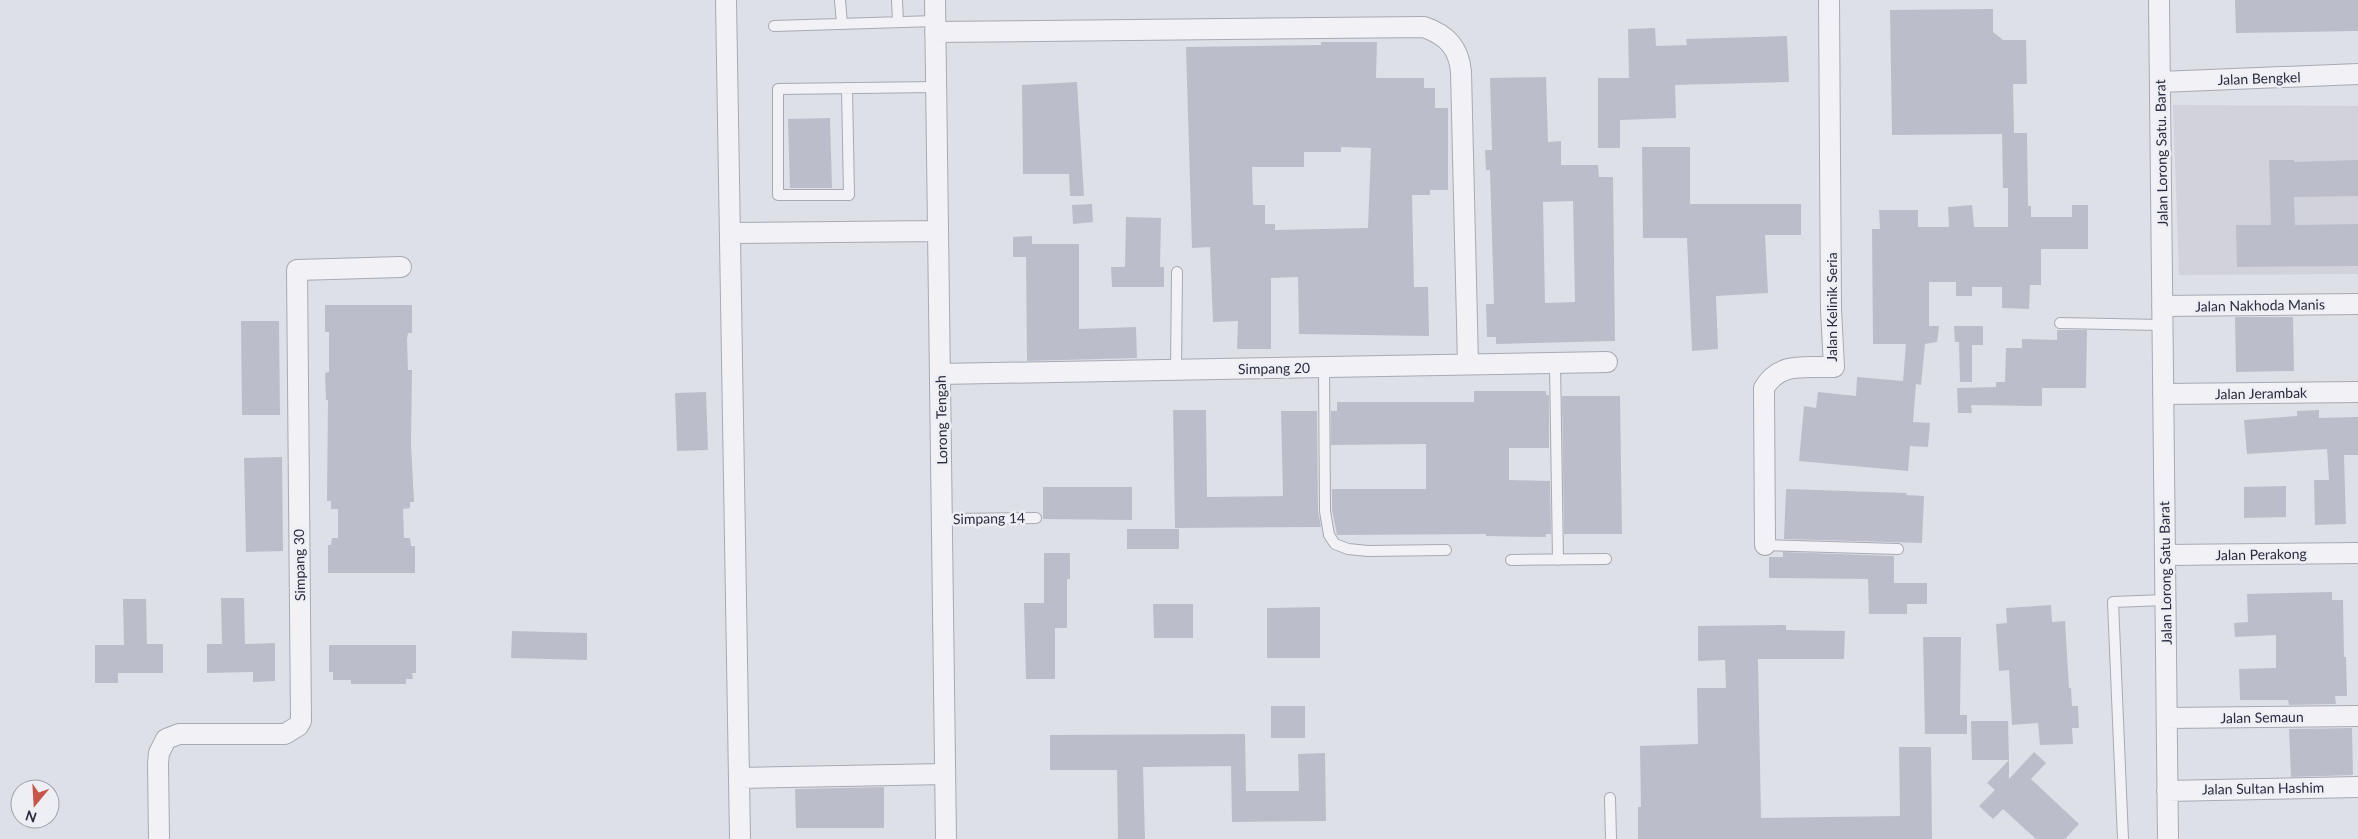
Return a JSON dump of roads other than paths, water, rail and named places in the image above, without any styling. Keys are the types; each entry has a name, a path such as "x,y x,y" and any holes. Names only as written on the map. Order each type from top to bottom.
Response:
{"street":[{"path":"726,0 740,839"},
{"name":"Lorong Tengah","path":"935,0 946,839"},
{"name":"Jalan Kelinik Seria","path":"1765,546 1764,388 1770,376 1782,369 1834,367 1831,300 1829,0"},
{"name":"Jalan Lorong Satu. Barat","path":"2159,0 2162,316"},
{"path":"935,27 1424,27 1436,31 1447,38 1455,48 1460,60 1468,364"},
{"name":"Jalan Bengkel","path":"2160,82 2358,74"},
{"path":"731,233 938,231"},
{"name":"Simpang 30","path":"160,839 158,764 159,753 166,739 179,734 285,734 298,726 301,720 296,270 401,267"},
{"name":"Jalan Nakhoda Manis","path":"2162,316 2358,304"},
{"name":"Jalan Lorong Satu Barat","path":"2162,316 2168,839"},
{"name":"Simpang 20","path":"940,374 1607,362"},
{"name":"Jalan Jerambak","path":"2163,394 2358,392"},
{"name":"Jalan Perakong","path":"2165,555 2358,553"},
{"name":"Jalan Semaun","path":"2167,718 2358,716"},
{"path":"740,778 946,774"},
{"name":"Jalan Sultan Hashim","path":"2168,791 2358,787"}],"lane":[{"path":"840,0 842,24"},
{"path":"897,0 898,22"},
{"path":"774,26 898,22 935,27"},
{"path":"847,88 849,195 778,195 778,90 847,88 936,87"},
{"path":"1176,272 1176,370"},
{"path":"2060,323 2162,316"},
{"path":"1556,363 1558,560"},
{"path":"1324,367 1325,511 1329,535 1335,544 1348,549 1368,551 1446,550"},
{"name":"Simpang 14","path":"942,519 1036,518"},
{"name":"Jalan Kelinik Seria","path":"1765,546 1898,549"},
{"path":"1511,560 1606,559"},
{"path":"2123,839 2113,602 2165,600"},
{"path":"1610,798 1611,839"}]}
